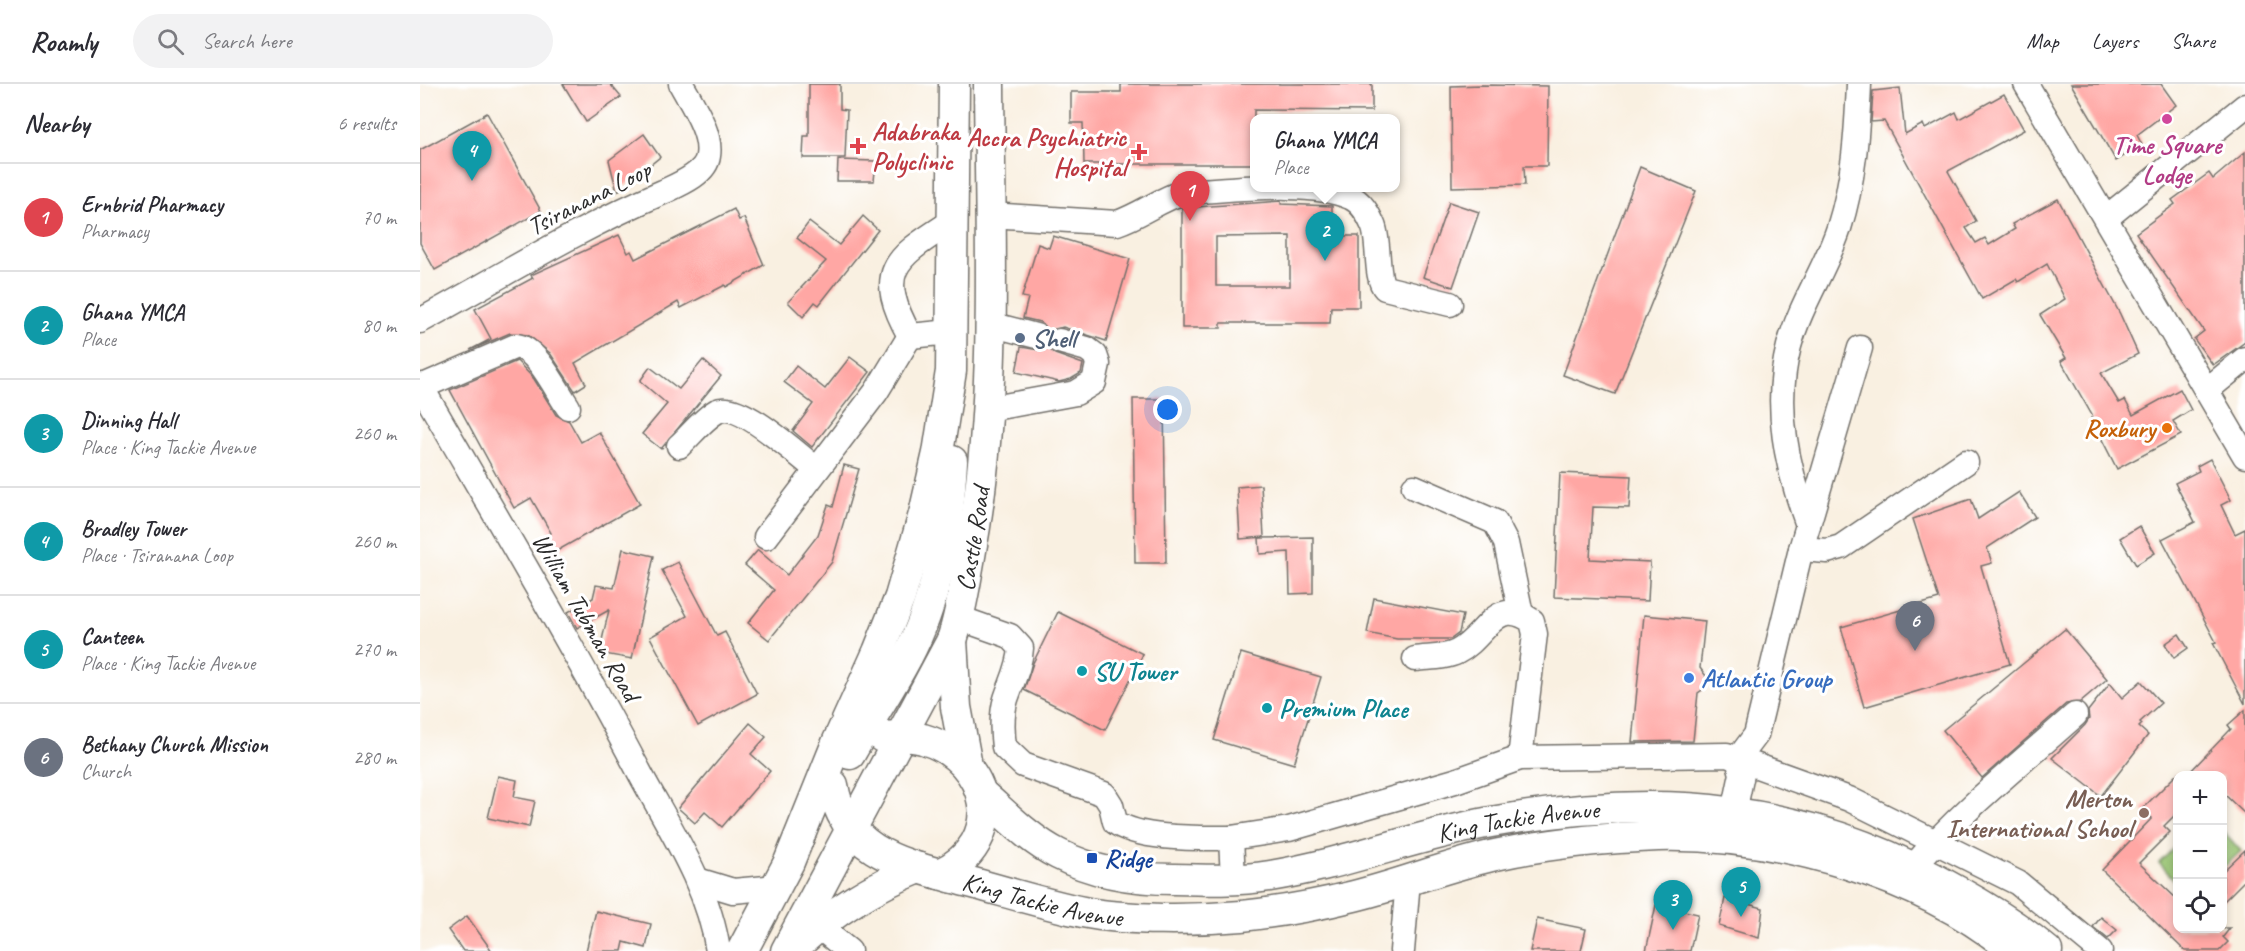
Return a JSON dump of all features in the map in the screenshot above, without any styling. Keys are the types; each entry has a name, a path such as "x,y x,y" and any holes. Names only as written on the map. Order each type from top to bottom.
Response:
{"main road":[{"name":"Castle Road","path":"742,951 783,874 837,743 878,652 915,551 938,453 951,371 954,84"},
{"name":"Castle Road","path":"788,951 849,829 955,629 980,505 988,409 990,84"},
{"path":"783,874 912,648 935,582 945,537 951,471 951,371"},
{"path":"788,951 818,926 870,890 929,871 957,866 980,836 985,812 983,795 967,766 956,707 955,629"},
{"path":"856,744 869,738 900,736 922,739 941,747 967,766"},
{"path":"833,785 836,804 849,829 884,856 929,871"},
{"name":"King Tackie Avenue","path":"983,795 1021,828 1056,853 1085,866 1144,879 1233,879 1270,876 1488,823 1588,807 1705,807 1782,820 1846,838 1914,866 1986,907 2047,951"},
{"name":"King Tackie Avenue","path":"929,871 1085,913 1173,919 1242,916 1305,907 1500,854 1578,842 1660,836 1741,840 1817,854 1886,877 1950,909 2014,951"}],"street":[{"name":"Tsiranana Loop","path":"420,321 620,210 674,187 702,170 709,157 706,136 681,84"},
{"path":"1808,525 1794,485 1787,450 1782,381 1790,344 1838,230 1852,183 1859,84"},
{"path":"2026,84 2245,456"},
{"path":"2106,218 2245,106"},
{"path":"990,214 1117,223 1134,217 1171,196 1184,192 1250,190"},
{"path":"1327,192 1351,197 1366,210 1375,229 1381,280 1385,288 1450,304"},
{"path":"910,336 896,310 892,280 896,263 908,251 954,220"},
{"path":"988,409 1076,393 1094,382 1098,364 1095,355 1087,349 990,324"},
{"path":"910,336 951,332"},
{"path":"766,537 876,392 910,336"},
{"path":"421,386 516,346 522,347 536,359 567,407"},
{"path":"1738,759 1756,735 1801,549 1860,348"},
{"path":"2207,390 2245,359"},
{"name":"William Tubman Road","path":"421,386 603,702 697,880 713,924 718,951"},
{"path":"679,446 718,410 730,410 745,415 816,469"},
{"path":"1801,549 1827,551 1841,546 1966,462"},
{"path":"1414,487 1495,522 1506,543 1521,614"},
{"path":"1415,659 1455,653 1475,640 1499,614 1505,611 1521,614 1532,621 1535,634 1520,759"},
{"path":"955,629 1010,636 1021,648 1021,663 1006,700 1001,725 1004,747 1023,765 1104,794 1111,805 1115,822 1129,831 1195,838 1231,838 1288,829 1520,759 1727,755 1849,799 2018,883 2100,951"},
{"path":"1914,866 1935,842 2075,715"},
{"path":"1734,812 1742,774 1738,759"},
{"path":"1231,838 1233,879"},
{"path":"697,880 733,891 783,874"},
{"path":"1402,951 1408,880"},
{"path":"818,926 849,951"}],"green space":[{"path":"2227,835 2241,851 2227,864"},
{"path":"2173,849 2173,879 2159,863"}],"building":[{"path":"563,84 610,84 621,97 586,122"},
{"path":"809,84 840,84 840,109 847,110 845,158 803,158 804,136 809,136"},
{"path":"1121,84 1372,84 1372,111 1254,110 1254,114 1250,114 1250,164 1084,164 1083,123 1071,123 1071,92 1121,92"},
{"path":"2071,84 2161,84 2176,105 2137,135 2142,145 2116,161"},
{"path":"1451,86 1548,86 1547,166 1524,166 1525,185 1452,187"},
{"path":"1900,88 1905,134 1923,124 1925,129 1956,112 1959,119 2004,94 2024,130 1948,171 1976,221 1966,228 1976,243 1985,238 1989,245 2015,229 2012,224 2058,199 2120,314 2138,354 2101,373 2119,403 2125,400 2133,415 2180,389 2191,410 2173,421 2181,435 2117,469 2091,418 2093,417 2061,361 2066,358 2040,315 2065,299 2047,264 2018,282 2016,279 1982,299 1884,121 1871,122 1873,91"},
{"path":"487,113 541,211 435,270 420,243 420,150"},
{"path":"644,134 660,157 617,192 609,160"},
{"path":"2245,152 2245,342 2213,365 2194,339 2204,331 2136,233 2175,204 2172,200 2209,173 2213,179"},
{"path":"838,160 876,161 874,181 837,181"},
{"path":"1640,167 1696,191 1615,394 1563,375"},
{"path":"1281,201 1281,204 1332,206 1332,236 1359,236 1359,307 1331,307 1330,323 1221,323 1221,328 1182,328 1182,208","holes":["1290,236 1290,286 1216,286 1216,237"]},
{"path":"1449,202 1479,212 1453,287 1423,277"},
{"path":"734,209 739,220 744,218 764,265 726,287 725,285 681,308 678,302 575,363 586,384 575,391 550,353 528,335 510,333 470,350 491,339 475,309 533,278 531,275 619,235 628,253 631,251 635,259"},
{"path":"863,216 878,230 819,305 815,302 803,317 788,302 826,261 797,238 809,222 839,245"},
{"path":"1053,236 1130,259 1106,341 1063,327 1049,331 1040,322 1023,318 1028,298 1022,297 1038,244 1049,248"},
{"path":"1046,346 1055,354 1083,364 1081,373 1059,382 1016,372 1021,347 1039,350"},
{"path":"850,357 870,372 812,447 793,431 813,404 784,382 796,366 825,389"},
{"path":"703,360 721,376 661,449 642,434 667,404 640,381 650,367 679,389"},
{"path":"517,361 534,379 556,415 569,421 581,442 599,432 640,504 555,552 546,536 551,533 531,498 514,508 450,390"},
{"path":"1133,399 1164,399 1166,563 1135,563"},
{"path":"2210,459 2231,500 2221,505 2235,534 2245,529 2245,704 2213,643 2216,642 2162,539 2195,522 2175,483 2199,471 2197,466"},
{"path":"844,465 859,469 832,562 769,640 748,623 774,590 745,565 758,550 787,575 818,535 828,505 833,507"},
{"path":"1560,473 1631,476 1629,508 1593,507 1590,559 1650,562 1648,601 1554,597"},
{"path":"1261,485 1264,537 1240,539 1237,487"},
{"path":"2019,492 2035,517 1987,548 1992,563 1981,566 2010,664 1864,707 1841,627 1939,599 1913,519 1971,499 1978,519"},
{"path":"2139,526 2155,553 2136,565 2120,538"},
{"path":"1313,537 1313,593 1290,594 1289,552 1260,554 1259,538"},
{"path":"623,549 654,556 632,659 599,653 609,610 577,628 568,612 593,598 596,585 614,588"},
{"path":"678,562 717,636 725,632 757,694 698,726 650,637 687,616 662,570"},
{"path":"1374,598 1463,615 1459,633 1451,639 1397,639 1367,633"},
{"name":"SU Tower","path":"1058,612 1143,654 1105,730 1024,690 1033,663"},
{"path":"1644,615 1705,621 1700,668 1706,676 1705,688 1698,693 1693,741 1632,742"},
{"path":"2065,629 2107,679 2080,702 2066,704 1982,778 1943,730"},
{"path":"2179,634 2188,648 2174,658 2165,644"},
{"name":"Premium Place","path":"1241,653 1321,677 1294,764 1214,740"},
{"path":"2141,681 2161,703 2140,722 2142,724 2139,727 2148,735 2101,796 2052,758 2085,725 2089,719 2088,711 2110,683 2122,698"},
{"path":"2245,710 2245,814 2227,797 2227,771 2191,771 2231,729 2228,725"},
{"path":"750,723 766,737 751,754 770,771 722,827 705,812 695,823 678,808"},
{"path":"498,776 517,780 514,797 535,801 529,827 488,818"},
{"path":"2173,778 2173,817 2164,826 2170,832 2139,863 2173,895 2173,933 2226,933 2223,937 2228,942 2219,951 2185,951 2102,870 2152,818 2142,809"},
{"path":"2245,850 2245,880 2227,898 2227,879 2227,867"},
{"path":"1725,898 1763,908 1759,938 1719,926"},
{"path":"1656,905 1698,914 1690,951 1646,951"},
{"path":"596,911 651,924 646,948 624,942 622,951 586,951"},
{"path":"467,916 492,951 463,951 448,930"},
{"path":"2101,917 2117,930 2108,939 2093,927"},
{"path":"1537,919 1586,929 1581,951 1530,951"}],"place":[{"name":"Time Square Lodge","path":"2167,119"},
{"name":"Adabraka Polyclinic","path":"858,146"},
{"name":"Accra Psychiatric Hospital","path":"1139,152"},
{"name":"Bradley Tower","path":"472,181"},
{"name":"Ernbrid Pharmacy","path":"1190,221"},
{"name":"Ghana YMCA","path":"1325,261"},
{"name":"Shell","path":"1020,338"},
{"name":"Roxbury","path":"2167,428"},
{"name":"Bethany Church Mission","path":"1915,651"},
{"name":"SU Tower","path":"1082,671"},
{"name":"Atlantic Group","path":"1689,678"},
{"name":"Premium Place","path":"1267,708"},
{"name":"Merton International School","path":"2144,813"},
{"name":"Ridge","path":"1092,858"},
{"name":"Canteen","path":"1741,917"},
{"name":"Dinning Hall","path":"1673,930"}]}
